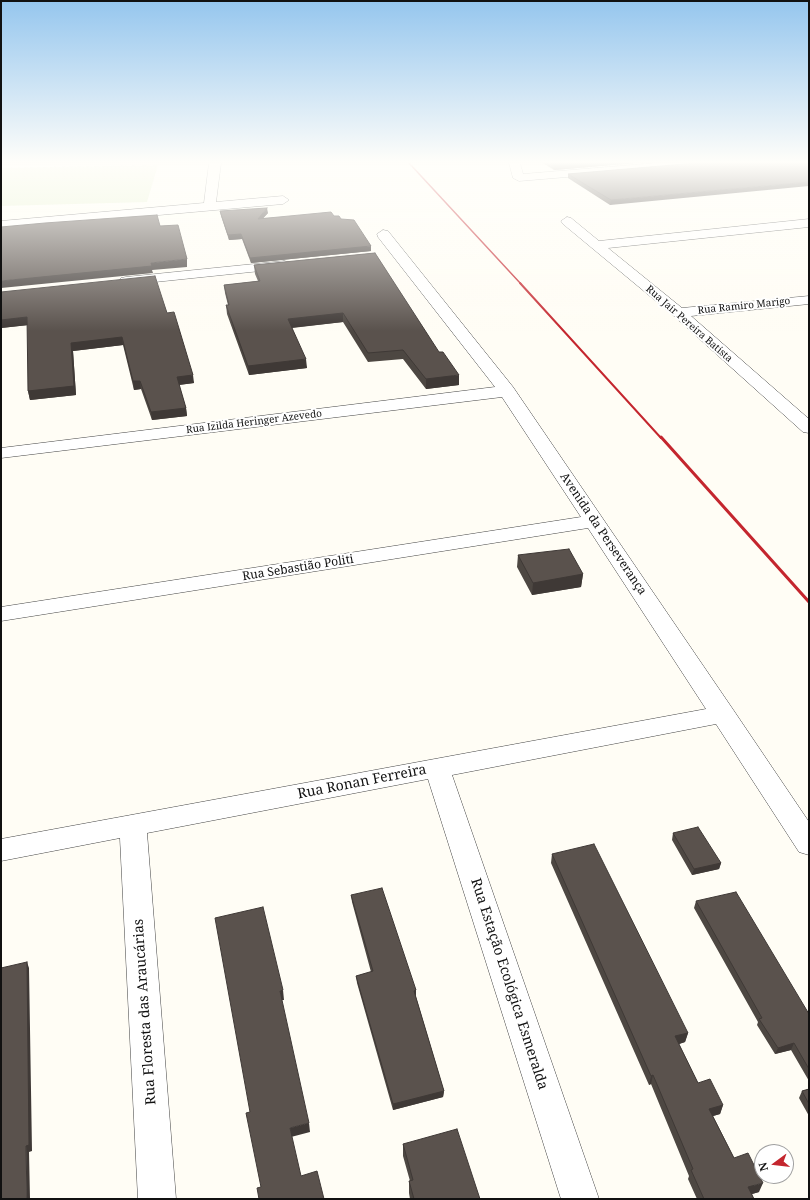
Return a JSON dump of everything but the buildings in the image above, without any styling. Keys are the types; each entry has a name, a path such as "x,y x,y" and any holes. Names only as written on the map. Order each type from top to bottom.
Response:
{"street":[{"path":"1,225 67,219"},
{"name":"Rua Jair Pereira Batista","path":"567,221 679,313 809,428"},
{"path":"597,245 809,223"},
{"name":"Avenida da Perseverança","path":"383,234 391,255 507,391 809,844"},
{"path":"112,283 295,264"},
{"name":"Rua Ramiro Marigo","path":"679,313 809,300"},
{"name":"Rua Izilda Heringer Azevedo","path":"1,453 507,391"},
{"name":"Rua Sebastião Politi","path":"1,614 594,521"},
{"name":"Rua Ronan Ferreira","path":"1,850 723,714"},
{"name":"Rua Estação Ecológica Esmeralda","path":"437,768 580,1199"},
{"name":"Rua Floresta das Araucárias","path":"133,825 157,1199"}],"railway":[{"path":"461,219 521,284"},
{"path":"520,283 661,438"},
{"path":"661,437 809,602"}]}
